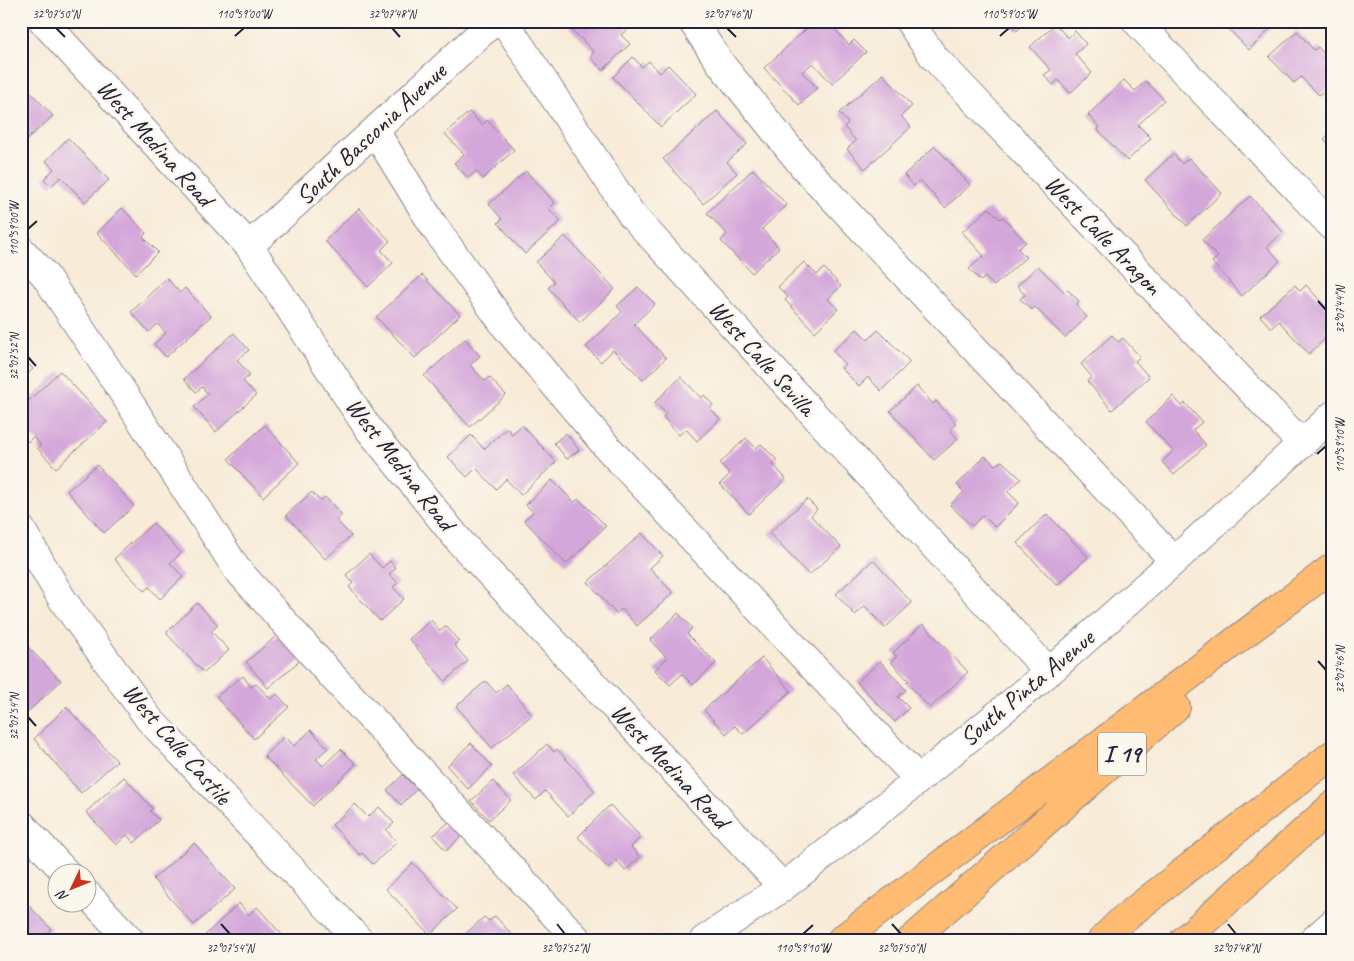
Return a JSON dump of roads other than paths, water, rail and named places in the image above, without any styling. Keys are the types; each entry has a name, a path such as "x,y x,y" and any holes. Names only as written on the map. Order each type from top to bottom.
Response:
{"highway":[{"path":"841,940 1333,568"},
{"name":"I 19","path":"911,940 1333,568"},
{"path":"1102,940 1122,920 1333,754"},
{"path":"1184,940 1333,805"}],"street":[{"name":"West Medina Road","path":"43,21 249,246 368,428 462,543 783,887"},
{"name":"South Basconia Avenue","path":"249,246 494,21"},
{"name":"West Calle Sevilla","path":"504,21 631,214 1049,672"},
{"path":"692,21 721,64 804,167 1174,561"},
{"name":"West Calle Aragon","path":"909,21 933,56 1302,444"},
{"path":"1136,21 1333,227"},
{"path":"374,131 435,228 506,327 607,447 918,779"},
{"path":"21,250 44,274 236,568 332,676 578,940"},
{"name":"South Pinta Avenue","path":"704,940 783,887 906,790 1049,672 1174,561 1333,415"},
{"name":"West Calle Castile","path":"21,528 62,599 149,719 359,940"},
{"path":"21,824 58,864"},
{"path":"98,906 130,940"},
{"path":"1314,940 1333,923"}]}
